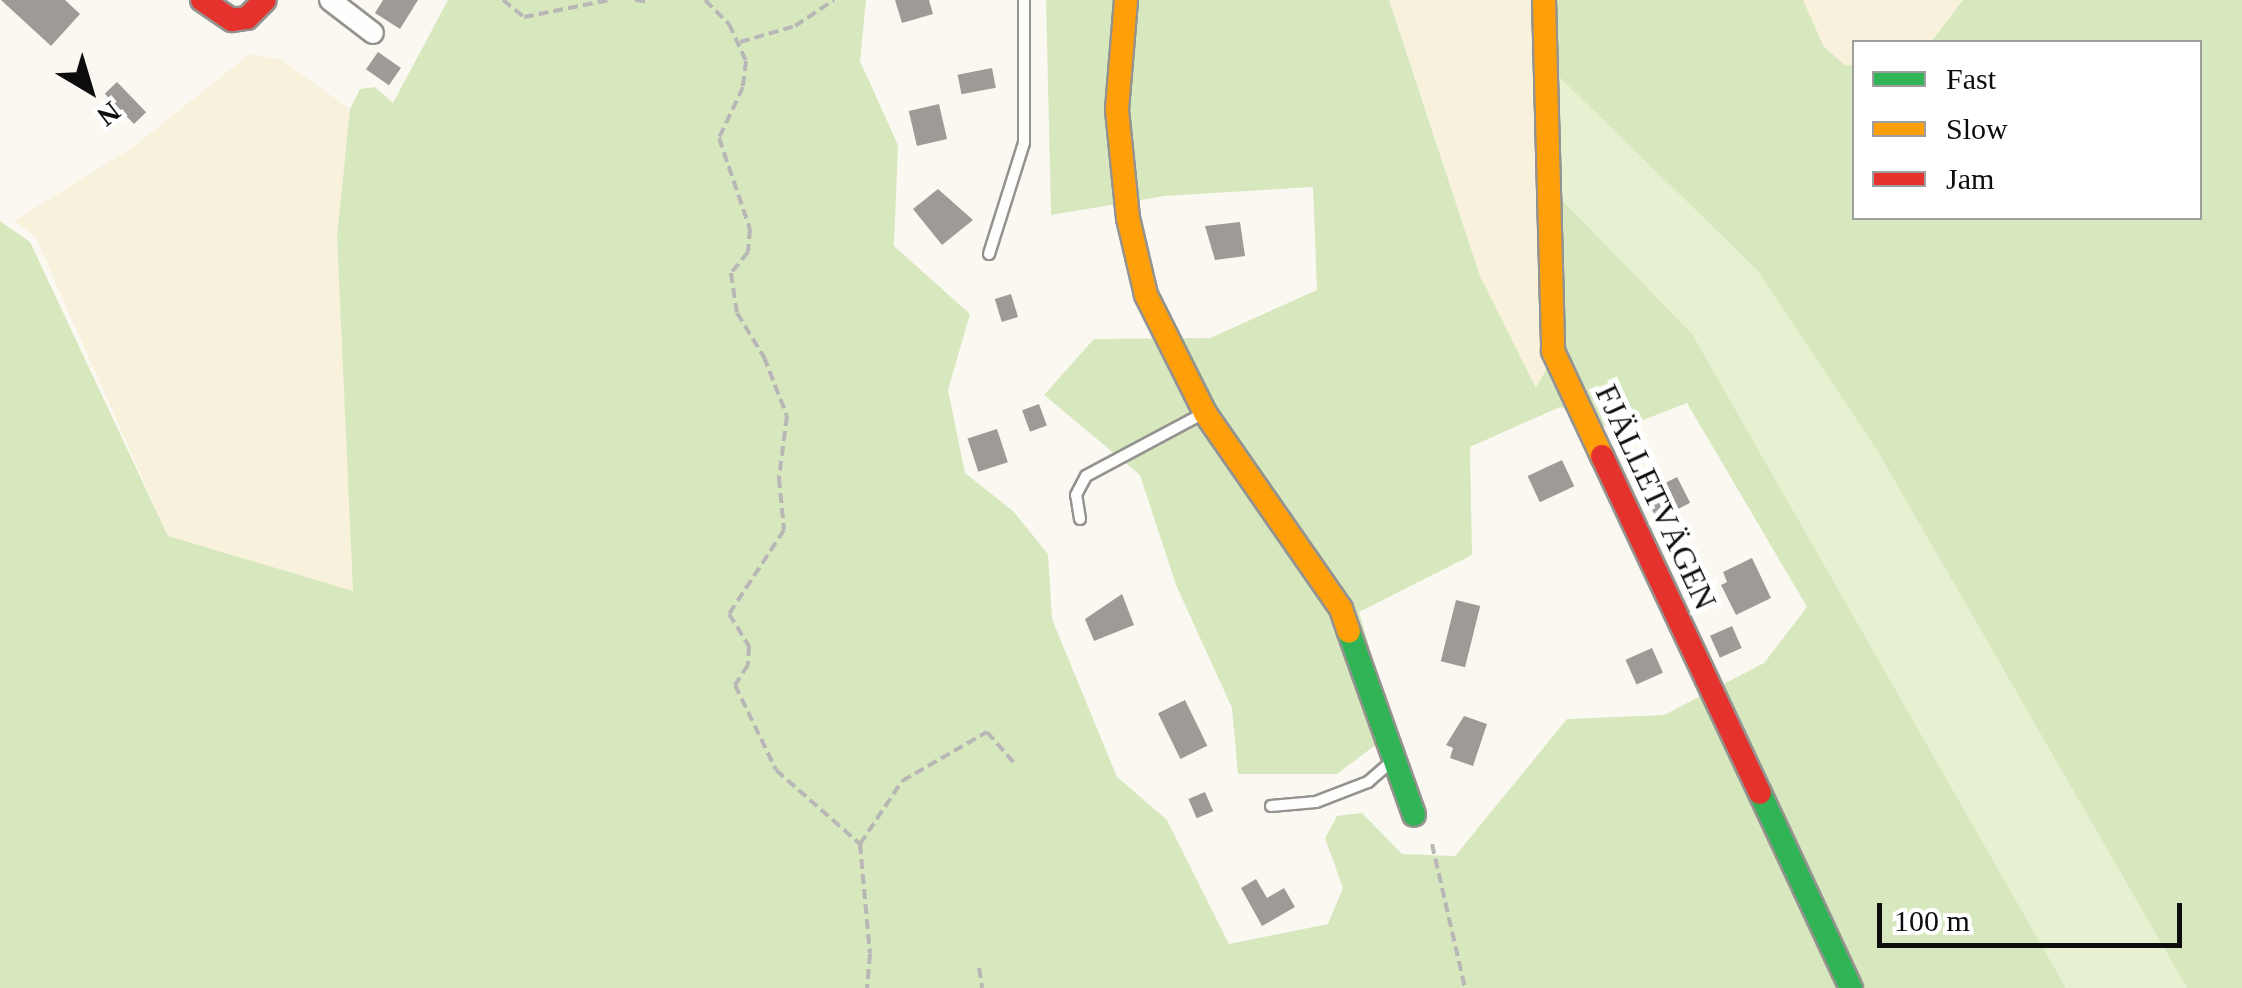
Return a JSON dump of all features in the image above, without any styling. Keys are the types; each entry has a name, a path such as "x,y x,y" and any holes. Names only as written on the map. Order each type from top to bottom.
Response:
{"street":[{"path":"202,0 232,20 247,18 264,0"},
{"path":"330,0 373,33"},
{"path":"1126,0 1117,110 1128,218 1146,295 1205,413 1326,582 1396,757 1414,815"},
{"name":"FJÄLLETVÄGEN","path":"1544,0 1553,351 1851,988"}],"lane":[{"path":"989,254 1024,143 1024,0"},
{"path":"1080,519 1076,494 1086,476 1205,413"},
{"path":"1271,806 1316,802 1368,782 1396,757"}],"path":[{"path":"503,0 524,17 609,0"},
{"path":"635,0 652,1"},
{"path":"705,0 739,42 744,87 719,138 750,229 748,252 731,272 737,313 764,357 787,416 779,478 784,530 729,614 749,646 748,665 735,686 776,770 860,844"},
{"path":"739,42 795,26 834,0"},
{"path":"867,988 870,954 860,844 902,781 987,732 1015,764"},
{"path":"1432,844 1465,988"},
{"path":"979,968 982,988"}],"shaded area":[{"path":"1389,0 1555,0 1565,335 1537,389 1480,276"},
{"path":"1803,0 1963,0 1933,40 1852,40 1852,66 1846,67 1824,47"},
{"path":"250,54 282,60 350,109 337,236 354,592 168,536 35,236 14,221 133,147"}],"green space":[{"path":"448,0 866,0 860,61 898,145 894,246 970,314 948,390 965,473 1013,511 1048,554 1052,619 1117,777 1167,820 1229,944 1328,924 1343,888 1325,838 1337,816 1362,813 1402,854 1455,856 1567,719 1664,715 1764,663 1807,607 1687,403 1615,431 1560,407 1470,447 1472,555 1359,612 1394,731 1337,774 1238,774 1232,708 1176,585 1140,475 1044,395 1094,339 1210,338 1317,290 1313,187 1164,196 1051,215 1046,0 1389,0 1480,276 1536,388 1565,335 1561,199 1692,334 2066,988 0,988 0,221 30,242 168,536 353,591 337,236 350,109 360,89 375,87 393,103"},
{"path":"1555,0 1803,0 1824,47 1846,66 1852,65 1852,220 2202,220 2202,40 1933,40 1963,0 2242,0 2242,988 2187,988 1878,452 1757,270 1557,75"},
{"path":"1557,75 1757,270 1878,452 2187,988 2066,988 1692,335 1561,199"}],"building":[{"path":"1,0 65,0 80,14 51,46"},
{"path":"383,0 418,0 400,29 375,13"},
{"path":"895,0 929,0 933,14 902,23"},
{"path":"378,52 401,68 389,85 366,69"},
{"path":"992,68 996,88 961,94 958,75"},
{"path":"117,82 146,112 134,124 105,94"},
{"path":"939,104 947,139 917,146 909,111"},
{"path":"938,189 973,220 942,245 913,209"},
{"path":"1240,222 1245,256 1215,260 1205,226"},
{"path":"1011,294 1018,317 1002,322 995,299"},
{"path":"1039,404 1047,426 1030,432 1022,410"},
{"path":"997,429 1008,462 978,472 968,439"},
{"path":"1562,460 1574,486 1540,502 1528,476"},
{"path":"1677,477 1690,503 1657,520 1644,494"},
{"path":"1752,558 1771,598 1736,615 1721,585 1727,582 1723,572"},
{"path":"1122,594 1134,625 1094,641 1085,619"},
{"path":"1456,600 1480,606 1465,667 1441,661"},
{"path":"1732,626 1742,648 1720,658 1710,636"},
{"path":"1652,648 1663,673 1636,684 1626,660"},
{"path":"1185,700 1207,746 1180,759 1158,713"},
{"path":"1464,716 1487,724 1473,766 1450,758 1453,748 1446,745"},
{"path":"1205,792 1213,811 1197,818 1188,799"},
{"path":"1256,879 1267,898 1284,888 1295,907 1262,926 1241,888"}],"traffic: fast":[{"path":"1349,632 1414,815"},
{"path":"1760,793 1851,988"}],"traffic: slow":[{"path":"1126,0 1117,110 1128,218 1146,295 1205,413 1341,609 1349,632"},
{"path":"1544,0 1553,351 1602,456"}],"traffic: jam":[{"path":"202,0 232,20 247,18 265,0"},
{"path":"1602,456 1760,793"}]}
